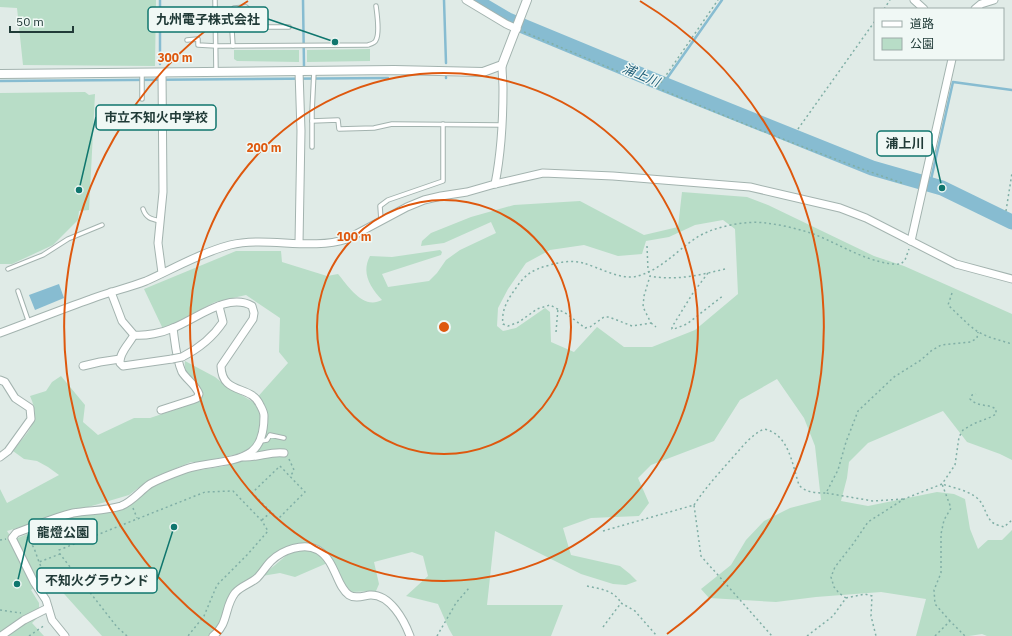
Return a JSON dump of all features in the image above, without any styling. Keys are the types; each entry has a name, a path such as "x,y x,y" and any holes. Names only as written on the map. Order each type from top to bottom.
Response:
{"street":[{"path":"466,0 506,24 518,25"},
{"path":"495,184 498,167 501,125 503,88 502,65 527,0"},
{"path":"914,0 923,8"},
{"path":"976,8 981,4 994,0"},
{"path":"911,241 952,60"},
{"path":"0,74 142,75 162,78 216,72 299,77 314,73 394,70 483,72 502,65"},
{"path":"299,77 301,132 299,243"},
{"path":"162,78 163,192 158,243 162,273"},
{"path":"0,333 111,292 146,281 202,255 229,246 243,243 323,244 339,242 380,220 424,200 467,192 543,173 613,176 750,187 792,196 845,210 866,218 956,264 1012,279"},
{"path":"65,636 52,620 46,600 34,582 12,538 16,533 73,513 107,510 122,505 151,483 184,470 242,456 251,452 260,442 263,429 264,414 257,399 249,393 234,388 225,382 221,373 221,366 253,319 254,313 252,306 245,302 236,302 219,306 173,328 141,336 134,335 122,321 111,292"},
{"path":"134,335 129,344 120,354 120,363 124,366 182,357 204,343 223,322 219,306"},
{"path":"161,410 197,398 199,394 198,390 188,380 182,371 173,328"},
{"path":"83,366 120,359"},
{"path":"0,380 5,382 15,398 30,408 31,419 8,451 0,457"},
{"path":"242,456 260,456 279,452 284,453"},
{"path":"213,636 221,629 235,593 258,577 271,561 281,553 299,547 317,549 325,555 330,561 344,589 350,596 378,596 389,603 400,616 410,636"},
{"path":"1,636 24,620 48,608"}],"lane":[{"path":"215,0 216,72"},
{"path":"187,40 198,39 198,45 216,46 368,45 376,40 378,34 376,6"},
{"path":"233,46 231,15 234,8 246,7 250,10 250,27 289,27"},
{"path":"192,24 215,25"},
{"path":"312,147 314,73"},
{"path":"142,75 142,99"},
{"path":"312,121 338,120 339,129 374,128 392,124 501,125"},
{"path":"380,220 380,206 388,200 443,181 444,124"},
{"path":"143,209 145,216 150,219 160,221"},
{"path":"8,269 43,256 68,239 102,225"},
{"path":"18,291 28,323"},
{"path":"260,442 267,440 270,435 284,438"}],"path":[{"path":"659,86 718,0"},
{"path":"798,129 874,22"},
{"path":"518,25 746,124 864,170 902,183"},
{"path":"1006,210 1012,174"},
{"path":"651,323 632,326 609,317 604,317 587,328 558,308 547,305 537,309 519,322 508,326 503,324 502,313 508,299 524,278 535,269 571,261 582,262 629,277 636,277 664,264 688,244 702,235 719,229 752,222 799,230 815,235 870,259 896,264 901,264 905,260 911,241"},
{"path":"647,246 648,272 650,276 644,296 643,307 651,323 656,327"},
{"path":"650,276 661,278 685,278 725,269"},
{"path":"708,273 692,293 672,329 687,324 724,295"},
{"path":"952,293 948,305 969,325 978,332 989,337 1012,344"},
{"path":"556,332 558,308"},
{"path":"826,493 838,470 846,442 858,411 894,377 921,360 931,351 941,345 971,342 977,338 978,332"},
{"path":"846,598 834,587 831,577 835,567 868,522 904,498 942,484 955,465 959,437 963,430 996,414 996,409 992,406 978,405 970,399 976,394"},
{"path":"603,531 694,505 706,488 744,445 758,432 764,429 776,434 788,448 799,485 802,488 813,493 826,493 873,501 904,498"},
{"path":"284,453 291,462 294,470 290,477"},
{"path":"280,466 290,477 305,492 278,519 252,493 280,466"},
{"path":"942,484 964,490 978,499 985,507 989,518 994,524 1004,527 1012,520"},
{"path":"942,484 951,508 944,520 941,534 941,573 934,590 935,604 965,636"},
{"path":"127,636 117,627 60,554 59,550 205,492 233,491 262,520 268,531 248,554 217,585 204,616 188,636"},
{"path":"694,505 701,556 772,636"},
{"path":"132,508 137,518"},
{"path":"262,520 270,512"},
{"path":"25,534 34,548 45,577"},
{"path":"39,562 60,554"},
{"path":"587,586 610,591 618,597 621,603 635,611 657,636"},
{"path":"437,636 456,602 469,588"},
{"path":"807,636 833,616 846,598 865,594 872,596 871,616 876,636"},
{"path":"603,627 621,603"},
{"path":"0,610 32,616"},
{"path":"29,636 52,620"},
{"path":"935,636 950,621"}],"green space":[{"path":"0,0 156,0 155,66 23,65 17,8 0,7"},
{"path":"370,49 370,61 307,62 307,50"},
{"path":"234,50 299,50 299,62 237,61 234,59"},
{"path":"85,92 89,95 95,94 89,210 79,211 78,220 53,245 12,264 0,264 0,93"},
{"path":"682,192 747,197 768,205 874,256 904,266 1012,314 1012,460 967,442 943,411 868,443 849,462 847,478 841,501 868,506 937,492 954,494 965,499 970,529 978,549 988,540 1002,540 1012,530 1012,636 987,636 982,634 969,636 916,636 926,599 881,592 776,602 709,598 701,589 731,565 746,540 764,521 790,508 821,500 815,446 804,418 777,379 740,400 714,441 651,465 638,478 649,503 639,516 591,518 563,528 571,555 620,566 637,581 626,585 613,584 581,574 495,531 487,605 563,605 551,636 453,636 438,604 406,596 428,576 423,556 412,552 374,562 379,584 376,591 350,592 332,561 295,577 280,573 262,576 301,543 291,545 272,556 255,576 237,587 223,620 215,631 209,636 102,636 48,576 31,590 39,603 39,616 32,623 44,636 0,636 0,489 7,503 59,475 37,461 24,459 13,451 28,432 34,420 35,413 30,396 46,391 52,382 61,376 85,405 83,422 98,435 134,418 150,418 183,407 202,397 202,394 187,375 185,361 215,377 253,402 288,363 279,352 280,318 246,295 215,302 163,329 144,289 236,251 281,251 282,262 327,276 338,274 357,296 369,302 375,302 382,300 368,280 366,268 370,256 392,257 440,250 442,252 441,255 382,274 388,287 429,281 446,260 460,250 496,233 491,222 444,243 421,246 422,241 431,233 471,217 514,205 580,201 644,235 678,227","holes":["723,220 735,229 738,294 695,330 652,347 624,347 597,327 574,352 551,342 550,312 545,308 516,328 503,331 497,326 498,308 508,289 526,263 550,250 584,245 618,256 642,254 646,241 669,237 695,225","258,440 253,452 225,466 187,472 149,488 114,511 70,516 13,540 7,531 129,495 150,479 191,462 202,462 237,454 250,449"]}],"water":[{"path":"59,284 64,298 35,310 29,295"}],"waterway":[{"path":"160,0 160,64"},
{"path":"303,0 304,66"},
{"path":"444,0 446,63"},
{"name":"浦上川","path":"474,0 508,20 663,84 872,168 942,188 1012,222"},
{"path":"663,84 722,0"},
{"path":"0,81 388,78"},
{"path":"930,184 953,82 1012,90"}],"place":[{"name":"九州電子株式会社","path":"335,42"},
{"name":"浦上川","path":"942,188"},
{"name":"市立不知火中学校","path":"79,190"},
{"name":"不知火グラウンド","path":"174,527"},
{"name":"龍燈公園","path":"17,584"}]}
